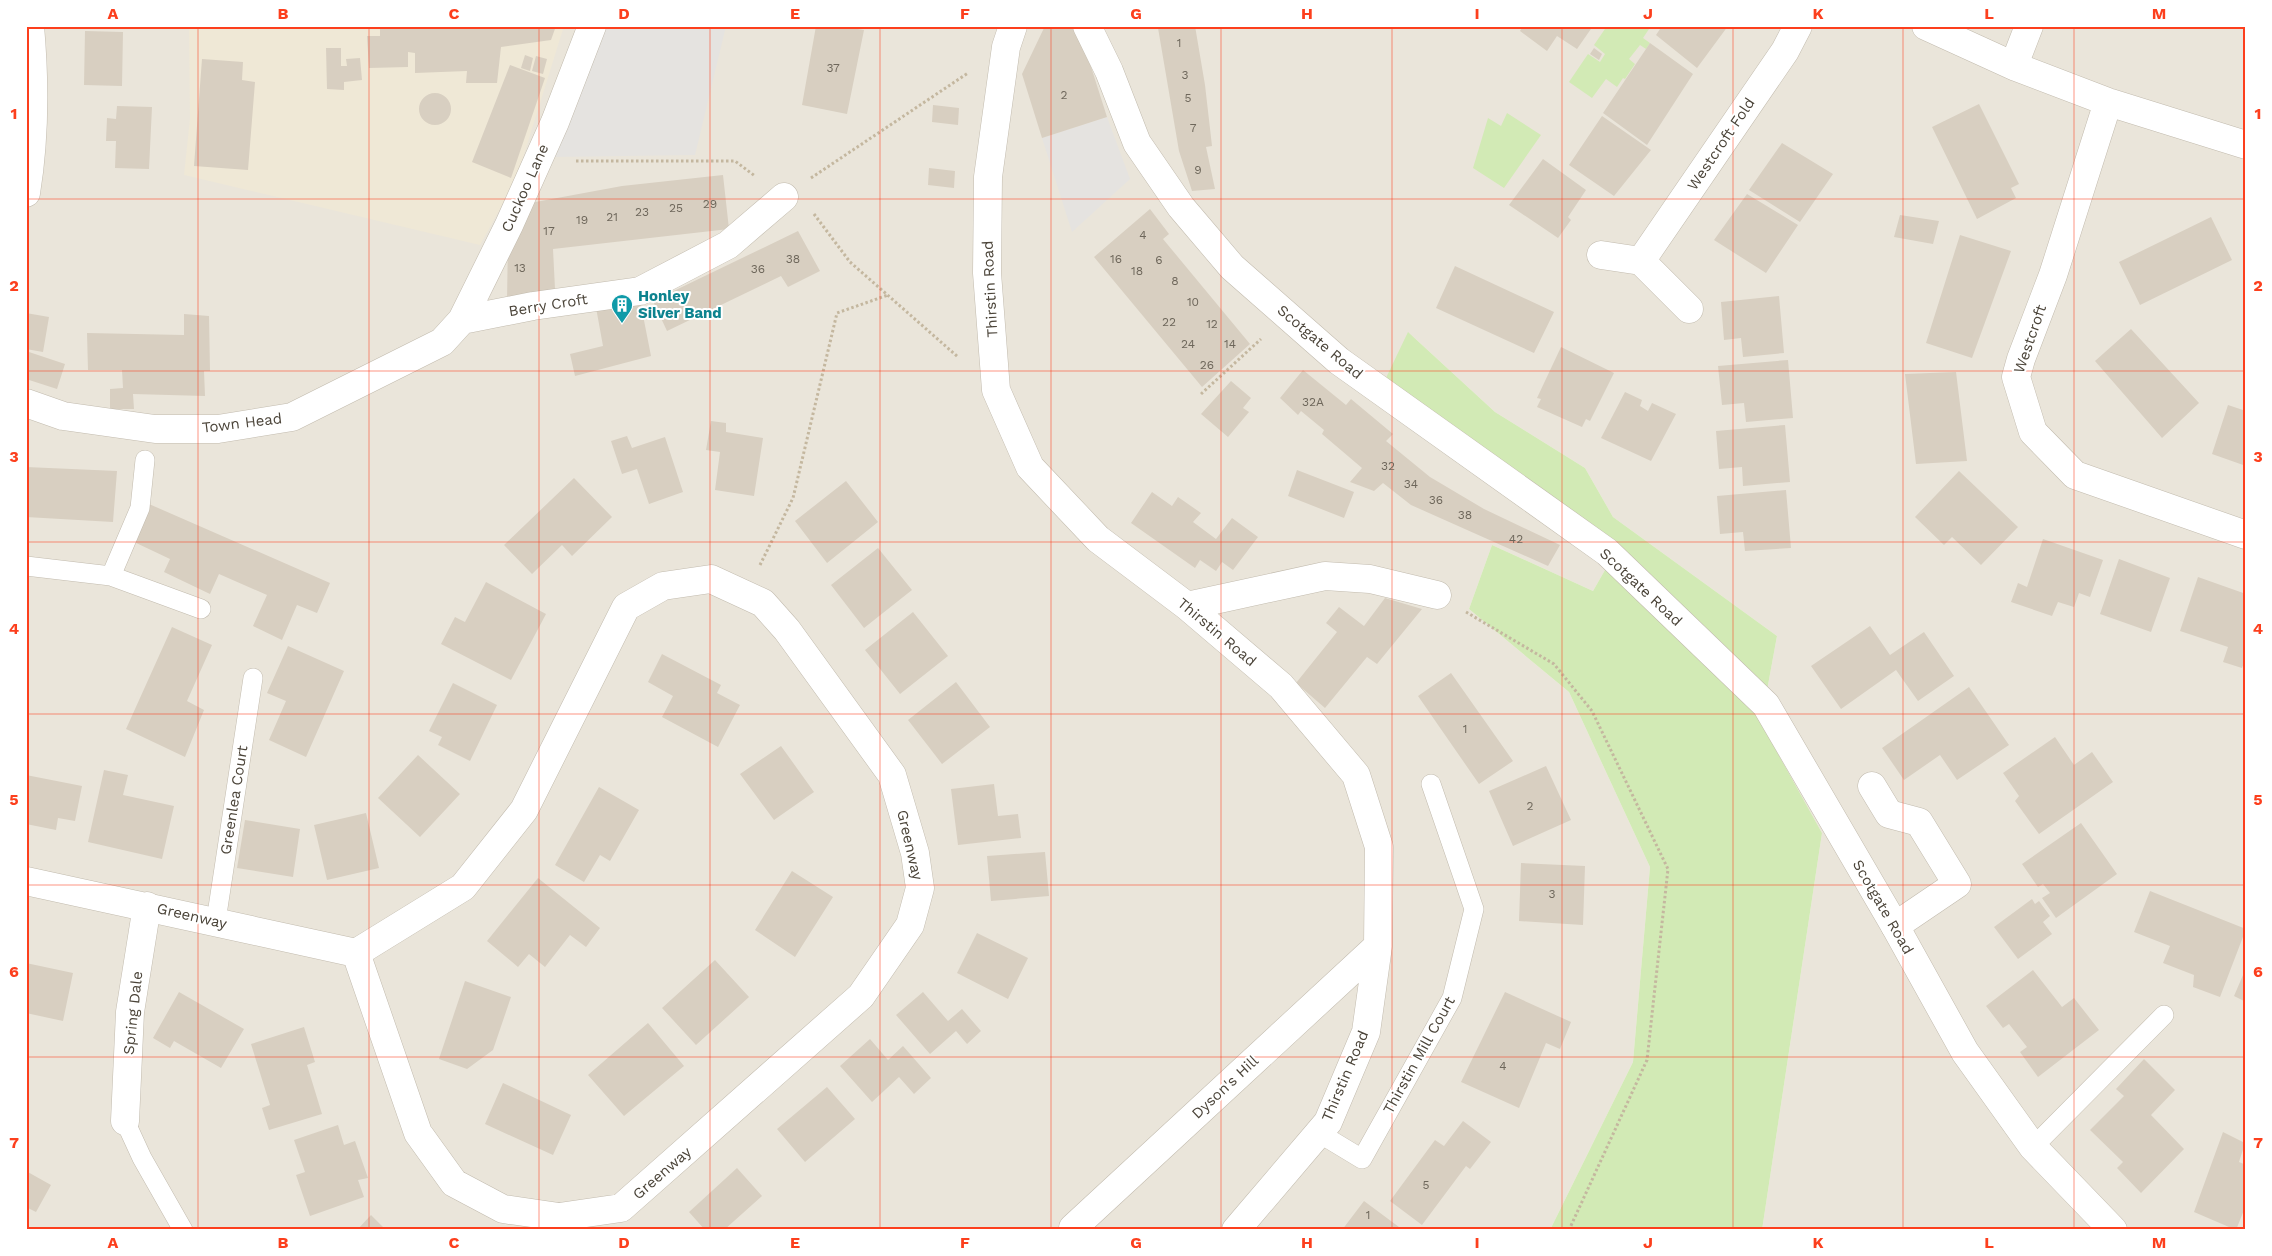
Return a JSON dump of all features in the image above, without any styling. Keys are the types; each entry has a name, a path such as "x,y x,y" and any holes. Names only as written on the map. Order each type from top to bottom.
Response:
{"street":[{"path":"26,193 29,157 30,26"},
{"name":"Cuckoo Lane","path":"442,342 462,320 509,225 555,122 592,26"},
{"name":"Scotgate Road","path":"1087,26 1109,71 1137,143 1180,207 1232,267 1339,361 1607,552 1766,705 1895,926 1964,1052 2033,1147 2113,1230"},
{"name":"Westcroft Fold","path":"1641,261 1785,50 1798,26"},
{"path":"1926,26 2014,65 2108,102 2246,144"},
{"path":"2014,65 2029,26"},
{"name":"Thirstin Road","path":"1009,37 988,177 987,272 996,390 1030,467 1098,540 1187,606 1281,686 1356,775 1379,847 1378,946 1366,1032 1328,1122 1236,1230"},
{"name":"Westcroft","path":"2108,102 2053,274 2020,359 2016,378 2033,432 2075,475 2246,535"},
{"name":"Berry Croft","path":"462,320 534,306 640,291 728,245 784,197"},
{"path":"1601,255 1641,261 1690,309"},
{"name":"Town Head","path":"26,403 63,416 155,428 218,429 292,417 442,342"},
{"path":"1187,606 1324,576 1370,579 1437,595"},
{"name":"Greenway","path":"26,881 356,952 463,887 524,810 626,607 663,586 711,579 763,603 787,630 892,775 915,852 920,888 910,925 862,996 621,1208 559,1217 503,1209 454,1183 418,1133 356,952"},
{"path":"1872,786 1889,814 1919,822 1957,884 1895,926"},
{"name":"Spring Dale","path":"125,1121 130,1012 147,906"},
{"name":"Dyson's Hill","path":"1073,1228 1378,946"}],"lane":[{"path":"111,576 140,508 145,460"},
{"path":"26,566 111,576 201,609"},
{"name":"Greenlea Court","path":"216,921 252,678"},
{"name":"Thirstin Mill Court","path":"1319,1132 1362,1159 1452,998 1474,909 1431,784"},
{"path":"2033,1147 2164,1015"},
{"path":"125,1121 142,1158 183,1230"}],"path":[{"path":"784,197 1009,37"},
{"path":"745,595 793,498 836,313 888,294"},
{"path":"1201,394 1287,315"},
{"path":"1437,595 1554,664 1592,710 1668,870 1648,1060 1569,1230"}],"shaded area":[{"path":"26,26 2246,26 2246,1230 1762,1230 1822,833 1761,723 1777,636 1613,517 1585,468 1495,412 1408,332 1617,549 1593,591 1492,545 1469,609 1569,692 1650,867 1633,1062 1550,1230 26,1230"},
{"path":"189,26 564,26 516,180 480,245 184,175 190,119"},
{"path":"599,26 726,26 695,155 551,157"},
{"path":"1107,117 1130,179 1072,232 1042,138"}],"green space":[{"path":"1607,26 1651,26 1643,38 1650,43 1646,49 1640,45 1629,59 1635,64 1617,87 1606,79 1592,98 1569,82 1588,54 1600,62 1605,54 1594,45"},
{"path":"1507,113 1541,135 1504,188 1473,168 1488,118 1501,126"},
{"path":"1408,332 1495,412 1585,468 1613,517 1777,636 1761,723 1822,833 1762,1230 1550,1230 1633,1062 1650,867 1569,692 1469,609 1492,545 1593,591 1617,549 1385,380"}],"building":[{"path":"380,26 556,26 551,40 501,47 497,83 466,83 467,71 415,73 415,53 408,52 408,67 369,68 367,36 380,36"},
{"path":"816,26 839,26 864,30 847,114 802,105"},
{"path":"1049,26 1078,26 1107,117 1042,138 1022,74 1044,28"},
{"path":"1167,26 1195,26 1205,85 1212,146 1206,147 1215,189 1192,191 1179,151 1158,28"},
{"path":"1523,26 1593,26 1577,49 1557,36 1547,51 1520,31"},
{"path":"1662,26 1728,26 1697,68 1656,35"},
{"path":"85,31 123,32 122,86 84,85"},
{"path":"1650,43 1693,74 1647,145 1603,113"},
{"path":"326,48 341,48 341,66 347,66 346,59 360,58 362,80 344,82 344,90 327,89"},
{"path":"1594,48 1602,54 1599,60 1590,54"},
{"path":"525,55 533,58 530,71 521,68"},
{"path":"536,56 547,59 543,74 532,71"},
{"path":"202,59 243,62 242,80 255,82 248,170 194,166"},
{"path":"510,65 545,78 511,178 472,162"},
{"path":"435,93 441,94 446,98 450,103 450,115 446,120 441,124 435,125 429,124 424,120 420,115 419,109 420,103 424,98 429,94"},
{"path":"1979,104 2019,184 2011,188 2016,198 1977,219 1932,127"},
{"path":"933,105 959,108 958,125 932,122"},
{"path":"117,106 152,107 149,169 115,168 116,141 106,141 107,118 116,119"},
{"path":"1602,116 1651,150 1614,196 1569,165"},
{"path":"1782,143 1833,174 1800,222 1749,190"},
{"path":"1543,159 1586,190 1568,217 1571,220 1558,238 1509,205"},
{"path":"929,168 955,171 954,188 928,185"},
{"path":"723,175 729,229 553,249 555,289 507,301 508,239 516,216 530,213 530,203 622,186"},
{"path":"1747,194 1798,225 1766,273 1714,240"},
{"path":"1150,209 1169,234 1163,239 1250,344 1202,387 1094,257"},
{"path":"1900,215 1939,221 1933,244 1894,237"},
{"path":"2211,217 2232,260 2140,305 2119,262"},
{"path":"798,231 820,271 788,287 781,276 667,331 653,301"},
{"path":"1960,235 2011,251 1972,358 1926,343"},
{"path":"1455,266 1554,312 1534,353 1436,308"},
{"name":"Honley Silver Band","path":"639,295 651,356 575,376 570,354 603,346 595,302"},
{"path":"1779,296 1784,353 1743,357 1741,338 1724,340 1721,302"},
{"path":"26,313 49,317 43,352 26,349"},
{"path":"184,314 209,316 210,371 204,371 205,396 133,394 134,409 110,409 110,389 123,388 122,370 88,370 87,333 184,335"},
{"path":"2131,329 2199,403 2162,438 2095,361"},
{"path":"1561,347 1614,373 1590,421 1586,419 1582,427 1537,407 1541,399 1537,398"},
{"path":"26,351 65,364 57,389 26,379"},
{"path":"1788,360 1793,418 1746,422 1744,403 1722,405 1718,366"},
{"path":"1303,370 1346,405 1351,399 1393,434 1386,441 1430,477 1484,509 1560,545 1548,566 1411,505 1383,483 1374,491 1350,482 1362,468 1322,434 1324,430 1301,411 1298,415 1280,398"},
{"path":"1956,372 1967,461 1916,464 1905,374"},
{"path":"1231,381 1251,398 1243,408 1249,412 1228,437 1201,414"},
{"path":"1625,392 1642,400 1640,406 1648,411 1652,403 1676,414 1651,461 1601,438"},
{"path":"2228,405 2246,411 2246,466 2212,454"},
{"path":"711,421 726,423 726,432 763,438 754,496 715,490 720,452 706,450"},
{"path":"1785,425 1790,482 1743,486 1742,467 1719,469 1716,431"},
{"path":"627,436 632,448 665,437 683,492 649,504 637,469 622,474 611,441"},
{"path":"26,467 117,471 113,522 26,517"},
{"path":"1297,470 1354,492 1344,518 1288,496"},
{"path":"1959,471 2018,527 1981,565 1952,537 1944,545 1915,517"},
{"path":"574,478 612,517 572,556 562,545 532,574 504,545"},
{"path":"846,481 878,522 827,563 795,521"},
{"path":"1786,490 1791,548 1745,551 1743,532 1720,534 1717,496"},
{"path":"1152,492 1172,506 1178,497 1201,513 1193,522 1216,539 1232,518 1258,537 1233,570 1222,562 1216,571 1200,560 1195,568 1131,523"},
{"path":"149,504 330,583 317,613 297,605 282,640 253,626 267,595 219,574 210,594 164,572 170,559 132,541"},
{"path":"2043,539 2103,560 2090,597 2079,593 2074,607 2058,602 2052,616 2011,602 2018,583 2027,587"},
{"path":"878,548 912,590 864,628 831,585"},
{"path":"2119,559 2170,578 2151,632 2100,614"},
{"path":"2198,577 2246,594 2246,658 2242,668 2223,662 2228,647 2180,631"},
{"path":"486,582 546,614 511,680 441,644 455,617 465,622"},
{"path":"1385,598 1422,609 1377,664 1367,657 1325,708 1296,683 1337,632 1326,623 1339,607 1364,626"},
{"path":"913,612 948,656 900,694 865,650"},
{"path":"1870,626 1890,655 1924,632 1954,676 1918,701 1896,670 1841,709 1811,666"},
{"path":"172,627 212,645 187,701 204,710 185,757 126,729"},
{"path":"288,646 344,671 306,757 269,740 286,701 267,693"},
{"path":"662,654 721,685 717,693 740,705 718,747 662,717 673,696 648,682"},
{"path":"1451,673 1513,761 1479,784 1418,696"},
{"path":"956,682 990,727 942,764 908,720"},
{"path":"453,683 497,705 470,761 438,745 442,737 429,731"},
{"path":"1969,687 2009,745 1957,780 1940,755 1904,780 1882,748"},
{"path":"2055,737 2074,765 2092,752 2113,782 2039,834 2015,801 2019,796 2003,773"},
{"path":"781,746 814,792 774,820 740,774"},
{"path":"418,755 460,794 420,837 378,798"},
{"path":"1546,766 1571,820 1513,846 1489,791"},
{"path":"104,770 128,775 123,795 174,806 162,859 88,842"},
{"path":"26,775 82,786 75,821 58,818 56,830 26,824"},
{"path":"994,784 998,816 1018,814 1021,838 958,845 951,789"},
{"path":"599,787 639,810 610,861 600,855 584,882 555,865"},
{"path":"366,813 379,868 327,880 314,825"},
{"path":"245,820 300,829 293,877 237,868"},
{"path":"2081,823 2117,874 2056,918 2042,898 2050,893 2043,884 2038,887 2022,864"},
{"path":"1045,852 1049,896 991,901 987,856"},
{"path":"1521,863 1585,866 1583,925 1519,921"},
{"path":"792,871 833,897 795,957 755,930"},
{"path":"538,878 600,928 586,947 570,935 545,967 529,954 518,967 487,941"},
{"path":"2150,891 2246,929 2220,997 2193,987 2194,975 2163,963 2170,946 2134,932"},
{"path":"2032,899 2035,904 2039,901 2050,916 2043,922 2052,934 2018,959 1994,927"},
{"path":"977,933 1028,958 1008,999 957,973"},
{"path":"715,960 749,997 696,1045 662,1008"},
{"path":"26,963 73,973 63,1021 26,1013"},
{"path":"2246,968 2246,1002 2234,996"},
{"path":"2033,970 2062,1007 2074,998 2099,1030 2038,1077 2020,1052 2027,1047 2009,1024 2003,1028 1986,1006"},
{"path":"465,981 511,997 493,1050 467,1069 439,1059"},
{"path":"179,992 244,1029 221,1068 174,1041 170,1048 153,1038"},
{"path":"923,992 948,1021 962,1009 981,1031 967,1044 956,1031 930,1054 896,1015"},
{"path":"1505,992 1571,1022 1560,1049 1546,1043 1519,1108 1461,1082"},
{"path":"648,1023 684,1066 624,1116 588,1075"},
{"path":"304,1027 315,1062 307,1065 322,1114 269,1130 262,1108 270,1105 251,1044"},
{"path":"870,1039 888,1060 903,1046 931,1078 914,1094 899,1077 872,1102 840,1066"},
{"path":"2144,1059 2175,1090 2151,1115 2184,1149 2141,1193 2117,1168 2123,1162 2090,1130 2124,1096 2116,1089"},
{"path":"503,1083 571,1115 553,1155 485,1124"},
{"path":"827,1087 855,1119 805,1162 777,1129"},
{"path":"1463,1121 1491,1142 1470,1169 1466,1166 1422,1225 1390,1201 1435,1140 1444,1146"},
{"path":"338,1125 344,1145 355,1141 368,1178 358,1180 364,1197 310,1216 296,1175 305,1172 294,1140"},
{"path":"2223,1132 2245,1143 2239,1162 2246,1165 2246,1205 2236,1230 2194,1212"},
{"path":"737,1168 762,1196 724,1230 705,1230 689,1212"},
{"path":"26,1171 51,1185 36,1212 26,1207"},
{"path":"1364,1201 1403,1230 1342,1230"},
{"path":"371,1215 386,1230 357,1230"}],"place":[{"name":"Honley Silver Band","path":"622,324"}]}
